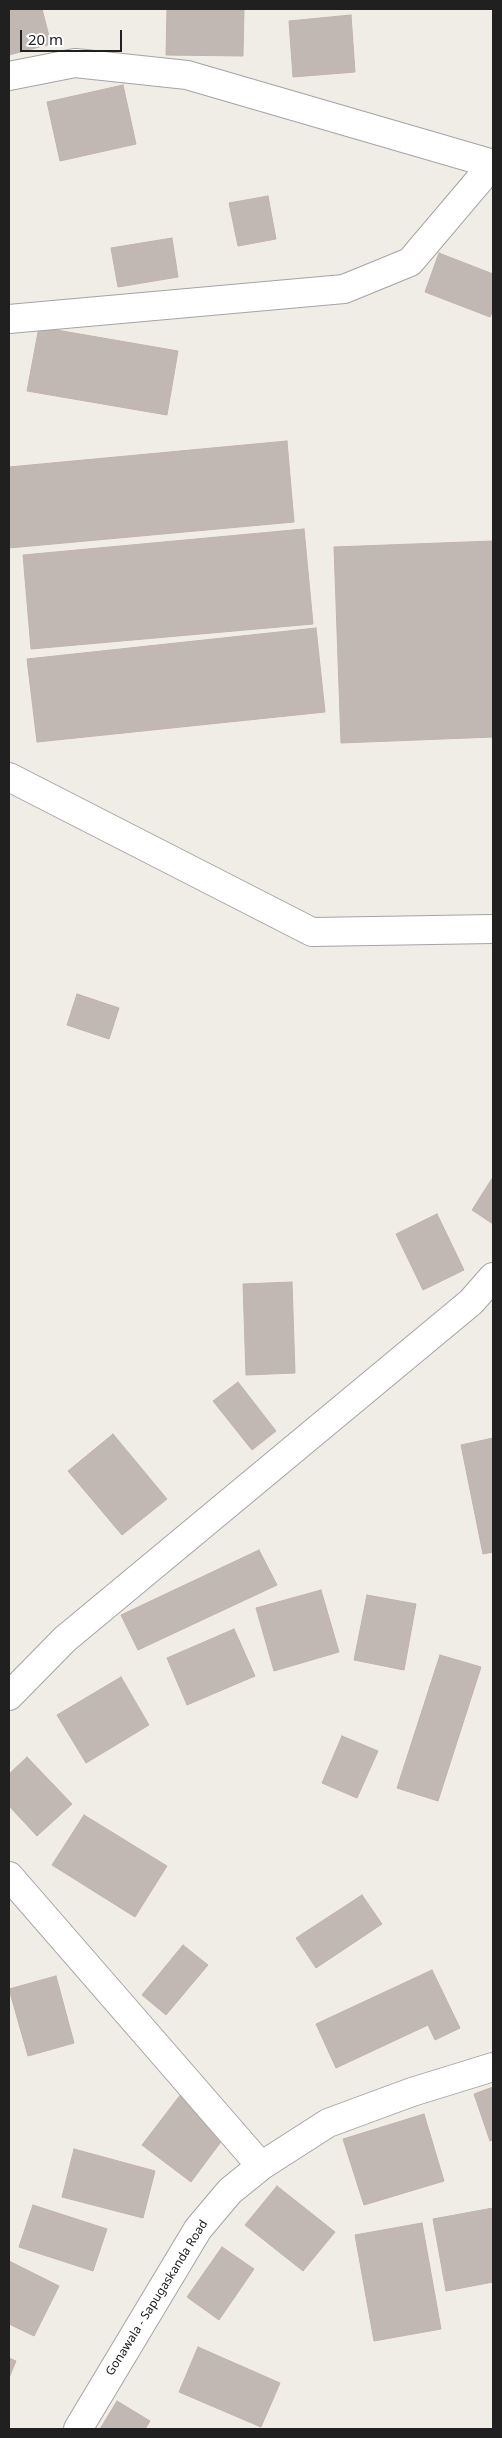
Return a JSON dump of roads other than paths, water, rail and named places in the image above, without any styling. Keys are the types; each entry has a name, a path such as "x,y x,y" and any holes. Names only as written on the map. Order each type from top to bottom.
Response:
{"street":[{"path":"9,76 75,63 186,75 493,164 410,262 344,290 9,320"},
{"path":"9,777 312,932 493,929"},
{"path":"9,1696 65,1639 471,1302 493,1277"},
{"path":"9,1876 261,2166"},
{"name":"Gonawala - Sapugaskanda Road","path":"78,2429 198,2228 230,2191 261,2166 328,2124 412,2092 493,2067"}]}
